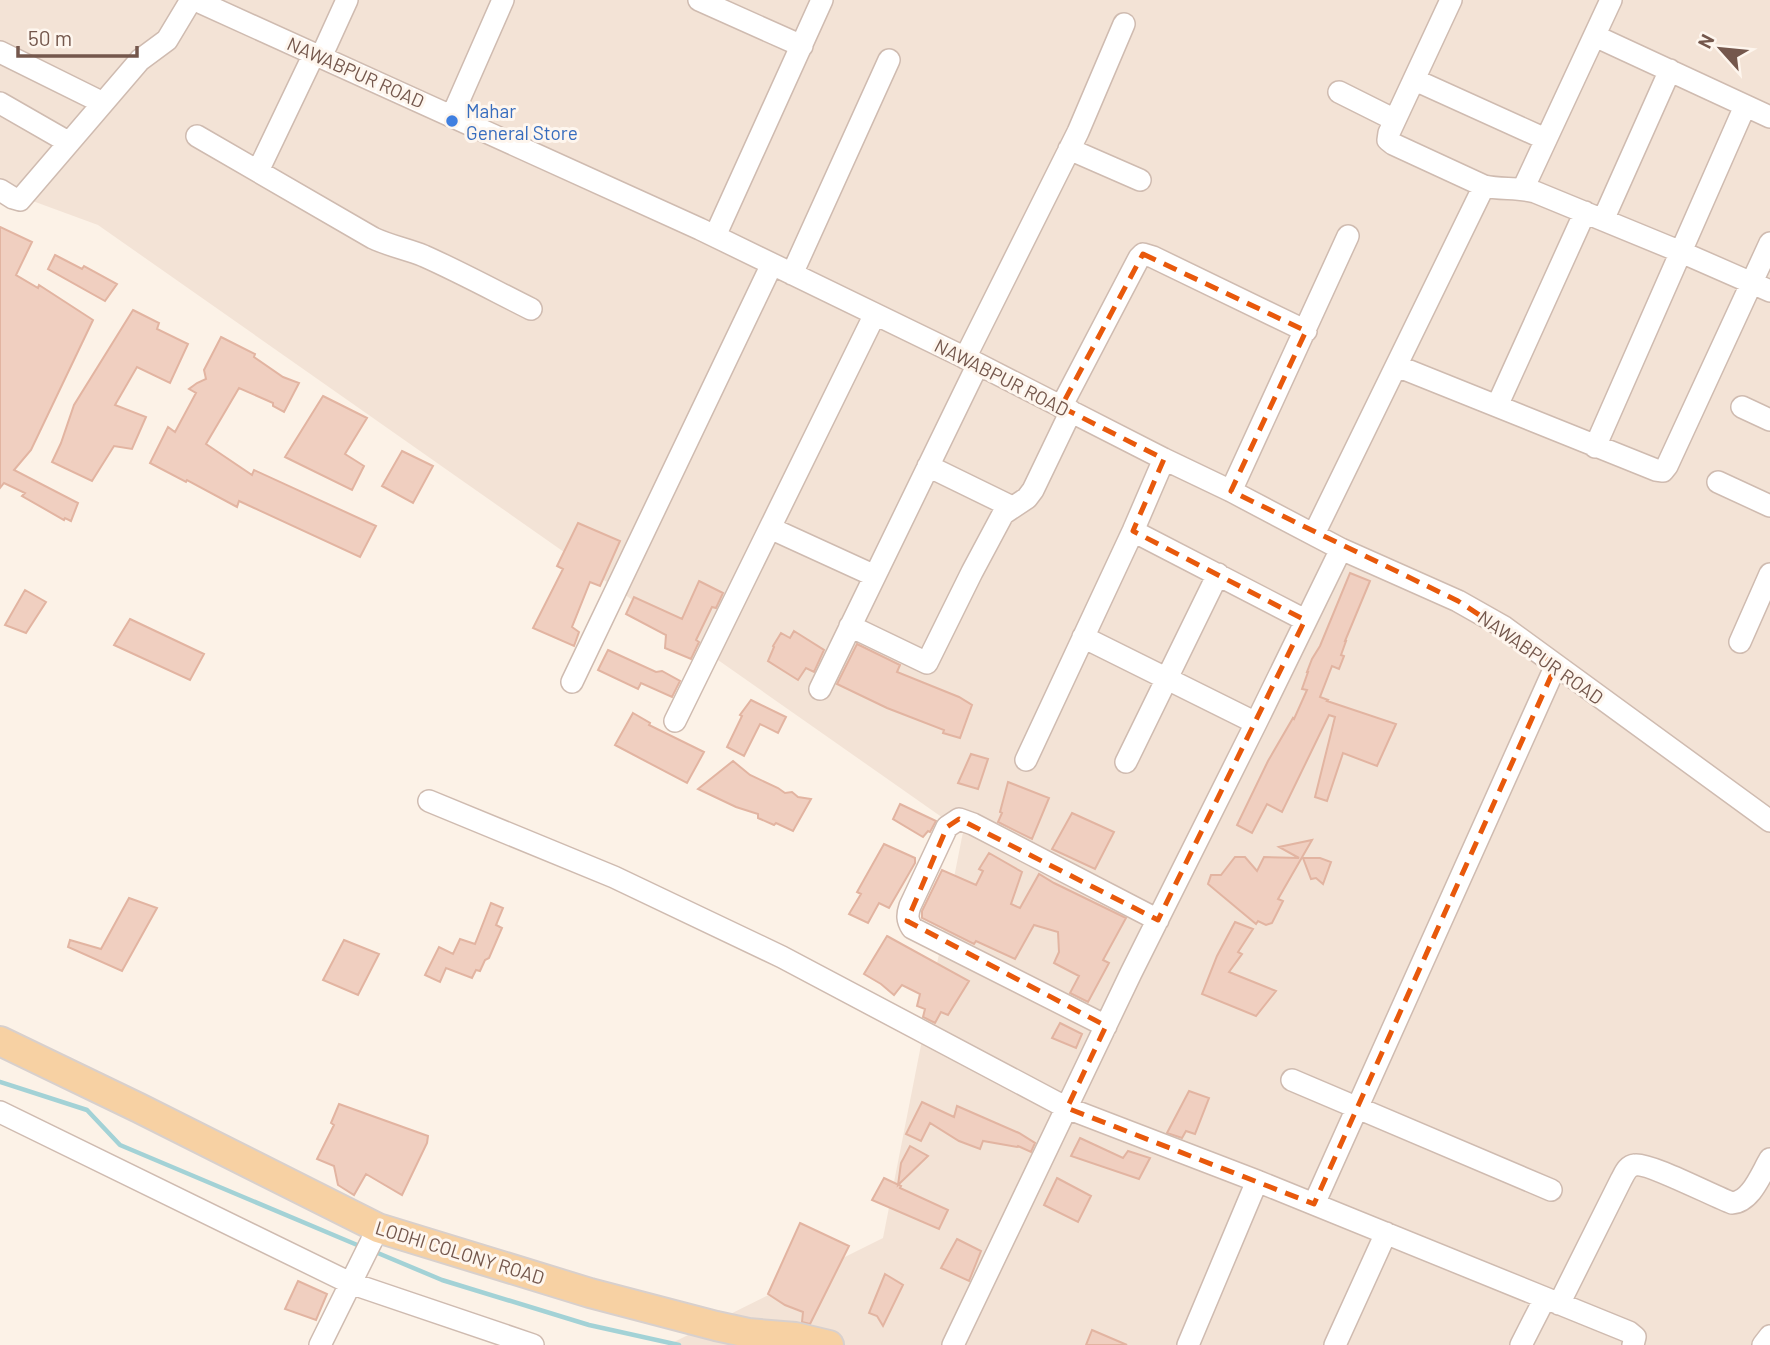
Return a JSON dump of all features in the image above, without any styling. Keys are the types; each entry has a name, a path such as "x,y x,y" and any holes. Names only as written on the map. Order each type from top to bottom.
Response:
{"main road":[{"name":"LODHI COLONY ROAD","path":"0,1041 139,1108 375,1234 747,1339 778,1341 795,1337 829,1345"}],"street":[{"name":"NAWABPUR ROAD","path":"193,0 225,6 318,55 715,236 972,361 1341,549 1458,601 1504,627 1770,821"},
{"path":"0,190 20,200 140,60 167,40 193,0"},
{"path":"258,171 347,0"},
{"path":"452,116 503,0"},
{"path":"699,0 802,46"},
{"path":"715,236 822,0"},
{"path":"1523,188 1595,36 1608,1"},
{"path":"1442,3 1415,80 1389,132 1388,140 1484,186 1500,190 1523,188 1761,287"},
{"path":"820,689 928,466 972,361 1124,24"},
{"path":"1595,36 1770,117"},
{"path":"0,52 103,103"},
{"path":"792,274 889,60"},
{"path":"1497,406 1670,71"},
{"path":"1415,80 1541,137"},
{"path":"1339,92 1395,120"},
{"path":"0,103 68,142"},
{"path":"1595,447 1745,106"},
{"path":"197,136 373,239 426,257 531,309"},
{"path":"1069,149 1140,180"},
{"path":"1314,534 1484,186"},
{"path":"1231,491 1348,236"},
{"path":"1397,366 1595,447 1663,471 1761,287 1770,243"},
{"path":"850,626 928,663 1003,514 1034,490 1066,409 1143,254 1306,331"},
{"path":"572,682 772,264"},
{"path":"675,721 874,314"},
{"path":"1742,407 1770,420"},
{"path":"1026,760 1164,459"},
{"path":"928,466 1012,507"},
{"path":"1718,482 1770,506"},
{"path":"770,528 875,576"},
{"path":"1133,531 1306,620"},
{"path":"953,1345 1106,1026 1341,549"},
{"path":"1126,762 1218,574"},
{"path":"1740,642 1770,574"},
{"path":"1083,637 1256,723"},
{"path":"1314,1204 1556,665"},
{"path":"429,801 614,877 782,957 1067,1108 1257,1181 1629,1332 1635,1337 1633,1345"},
{"path":"1106,1026 912,928 907,921 909,906 947,827 959,820 974,824 1158,920"},
{"path":"1292,1080 1551,1190"},
{"path":"0,1112 350,1283 533,1345"},
{"path":"1521,1345 1552,1301 1627,1169 1641,1164 1732,1203 1738,1203 1746,1197 1770,1159"},
{"path":"1188,1345 1257,1181"},
{"path":"1335,1345 1386,1233"},
{"path":"320,1345 375,1234"},
{"path":"1763,1345 1770,1336"}],"highlighted area":[{"path":"1143,254 1306,331 1231,491 1458,601 1556,665 1314,1204 1067,1108 1106,1026 907,921 947,827 959,819 1158,920 1305,620 1133,531 1164,459 1061,407"}],"shaded area":[{"path":"0,0 1770,0 1770,1345 668,1345 883,1238 963,832 98,225 0,189"}],"building":[{"path":"0,227 32,242 16,275 38,288 39,285 93,320 31,450 14,470 78,503 71,521 65,518 64,520 22,496 25,493 4,483 0,488"},
{"path":"55,255 82,269 84,266 117,284 105,301 48,269"},
{"path":"133,310 159,323 157,329 188,344 170,383 137,367 115,405 146,417 132,449 114,446 92,481 52,462 74,405"},
{"path":"221,337 255,354 254,357 283,377 299,383 284,412 273,406 273,403 239,388 206,444 252,475 254,470 376,526 360,557 239,501 237,507 150,463 168,427 175,432 196,393 189,389 206,379 204,370"},
{"path":"323,396 367,418 345,454 364,466 352,490 285,457"},
{"path":"402,451 433,466 413,503 382,486"},
{"path":"578,523 620,541 600,586 590,582 572,627 579,632 574,646 533,628 563,569 557,566"},
{"path":"1350,573 1370,581 1345,641 1341,655 1344,656 1339,669 1332,666 1320,697 1396,724 1377,766 1343,753 1327,801 1315,797 1335,717 1329,715 1282,812 1267,804 1252,833 1237,825 1268,761 1294,719 1307,690 1302,689 1307,672"},
{"path":"699,581 723,593 716,608 712,607 696,640 699,642 691,659 665,648 666,635 626,614 634,597 682,619"},
{"path":"25,590 46,602 26,633 5,625"},
{"path":"130,619 204,654 190,680 114,645"},
{"path":"794,631 824,650 814,672 806,668 798,680 768,661 781,633 790,638"},
{"path":"857,644 900,665 897,672 972,705 960,738 943,733 944,730 887,708 837,684"},
{"path":"608,650 680,681 672,697 641,683 638,689 598,670"},
{"path":"751,700 786,717 778,733 760,724 744,756 727,747 742,716 740,715"},
{"path":"633,713 650,723 649,725 704,752 687,783 615,745"},
{"path":"971,754 988,759 978,789 958,783"},
{"path":"733,761 750,775 785,793 792,792 798,797 811,799 793,831 758,818 758,814 698,789"},
{"path":"1008,782 1049,798 1032,839 998,822"},
{"path":"900,804 936,821 930,832 923,837 893,819"},
{"path":"1072,813 1114,832 1095,869 1052,849"},
{"path":"1312,840 1278,899 1283,901 1272,923 1266,925 1258,921 1256,924 1208,884 1211,875 1221,875 1235,857 1245,857 1257,871 1264,857 1299,858 1279,847"},
{"path":"884,844 915,858 915,863 889,908 879,903 868,923 849,914 861,894 857,892"},
{"path":"989,853 1022,872 1011,904 1020,908 1039,874 1126,918 1103,960 1109,963 1088,1002 1070,993 1079,976 1054,963 1059,952 1058,932 1034,925 1015,959 976,941 974,944 922,918 922,911 942,870 976,885 983,871 979,869"},
{"path":"1303,858 1320,858 1331,862 1323,884 1316,878 1311,879"},
{"path":"129,898 157,908 122,971 68,947 70,940 101,949"},
{"path":"491,903 503,908 496,925 502,928 480,971 476,970 472,978 446,968 440,982 425,975 439,947 453,954 460,939 475,944"},
{"path":"1235,922 1253,929 1238,952 1242,954 1229,972 1276,991 1256,1016 1202,994 1217,956"},
{"path":"887,936 969,981 948,1015 941,1012 935,1023 923,1017 925,1009 917,1006 920,994 902,985 894,995 864,974"},
{"path":"344,940 379,954 358,995 323,980"},
{"path":"1060,1023 1082,1034 1076,1048 1052,1038"},
{"path":"1189,1091 1209,1098 1195,1134 1186,1131 1182,1138 1167,1133"},
{"path":"922,1102 954,1117 957,1106 1019,1133 1035,1143 1031,1152 1018,1146 983,1141 980,1149 959,1141 930,1123 921,1141 906,1134"},
{"path":"339,1104 428,1136 402,1195 366,1174 354,1195 338,1185 334,1166 317,1159 334,1125 331,1123"},
{"path":"1080,1138 1123,1158 1128,1151 1150,1158 1139,1179 1071,1156"},
{"path":"910,1146 928,1156 898,1185 901,1163"},
{"path":"884,1178 948,1210 939,1229 872,1200"},
{"path":"1057,1178 1091,1196 1078,1222 1044,1205"},
{"path":"800,1223 849,1246 810,1324 802,1322 803,1312 768,1294"},
{"path":"957,1239 981,1251 969,1281 941,1268"},
{"path":"885,1274 903,1285 883,1326 877,1316 869,1313"},
{"path":"298,1281 327,1294 316,1320 285,1309"},
{"path":"1092,1330 1127,1345 1086,1345"}],"waterway":[{"path":"0,1082 87,1110 120,1145 362,1247"},
{"path":"373,1251 442,1280 589,1325 679,1345"}],"place":[{"name":"Mahar General Store","path":"452,121"}]}
